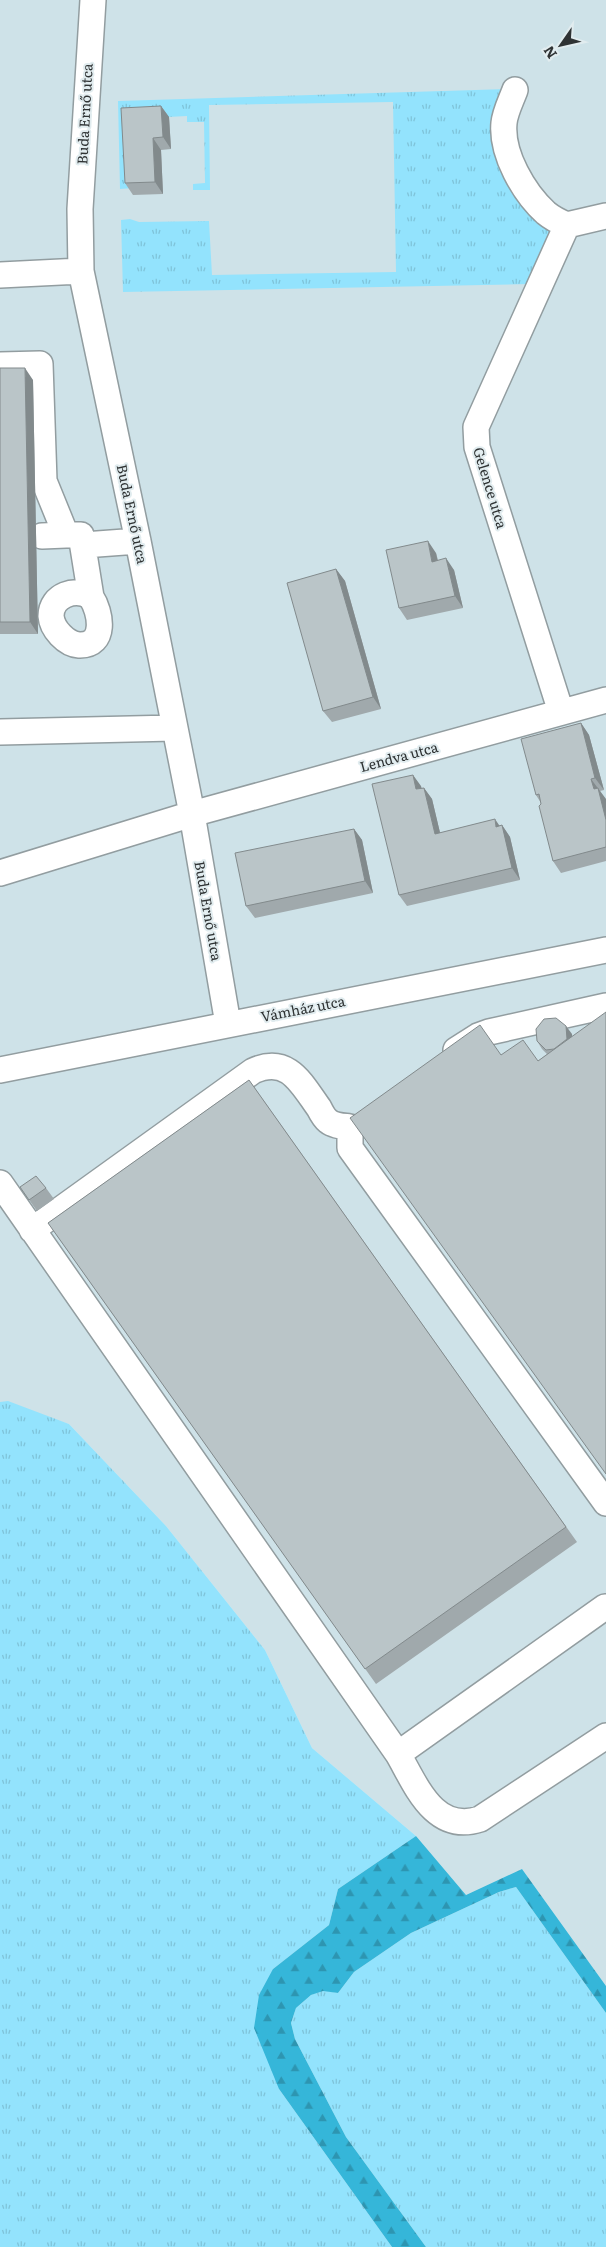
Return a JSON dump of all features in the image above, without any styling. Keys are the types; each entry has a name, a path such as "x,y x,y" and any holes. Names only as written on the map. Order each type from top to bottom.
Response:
{"street":[{"name":"Buda Ernő utca","path":"93,0 80,209 81,271 138,541 192,814 228,1024"},
{"path":"516,90 504,124 508,152 526,189 548,215 567,225 606,216"},
{"name":"Gelence utca","path":"561,712 476,447 476,438 478,420 567,225"},
{"path":"0,275 81,271"},
{"path":"0,365 40,364 44,481 64,539 91,598"},
{"path":"64,539 138,541"},
{"name":"Lendva utca","path":"0,873 192,814 606,700"},
{"path":"0,732 174,728"},
{"name":"Vámház utca","path":"0,1070 606,950"},
{"path":"438,1064 478,1036 606,1006"},
{"path":"32,1230 253,1071 262,1067 284,1068 295,1075 327,1120 336,1125 358,1121 350,1148 606,1503"},
{"path":"0,1183 398,1754 430,1808 438,1815 451,1820 470,1823 489,1815 606,1736"},
{"path":"398,1754 605,1607"}],"shaded area":[{"path":"0,0 606,0 606,1986 522,1869 466,1895 416,1836 312,1748 265,1650 166,1526 69,1424 0,1402"}],"green space":[{"path":"508,89 523,192 553,236 530,284 123,292 121,220 130,219 139,222 209,221 212,275 396,272 393,102 209,105 210,190 193,190 193,184 205,183 204,122 187,122 187,116 130,119 133,188 120,189 118,101"},
{"path":"8,1401 69,1424 166,1526 265,1650 312,1748 416,1836 338,1889 329,1925 273,1969 279,2089 392,2247 0,2247 0,1402"},
{"path":"416,1836 466,1895 522,1869 606,1986 606,2013 516,1887 499,1892 411,1933 354,1972 338,1993 323,1991 311,1995 296,2008 291,2023 295,2039 346,2137 426,2247 392,2247 279,2089 254,2028 259,1995 273,1969 329,1925 338,1889"},
{"path":"516,1887 606,2013 606,2247 426,2247 346,2137 295,2039 291,2023 296,2008 311,1995 323,1990 338,1993 354,1972 411,1933 499,1892"}],"building":[{"path":"161,106 163,137 153,138 155,182 125,183 121,108"},
{"path":"0,368 25,368 30,622 0,622"},
{"path":"428,541 432,562 446,558 455,596 399,608 386,550"},
{"path":"336,569 373,697 323,711 287,583"},
{"path":"581,723 595,778 591,779 594,789 598,788 606,820 606,847 553,861 539,806 541,804 539,794 536,795 521,739"},
{"path":"413,775 416,789 424,788 435,834 495,819 496,827 502,825 512,868 399,895 372,784"},
{"path":"354,829 365,881 246,906 235,853"},
{"path":"606,1012 606,1474 350,1118 480,1025 501,1055 523,1040 538,1061"},
{"path":"556,1018 566,1026 567,1039 554,1049 546,1050 537,1041 536,1029 544,1019"},
{"path":"249,1080 566,1527 365,1669 48,1223"},
{"path":"36,1176 46,1188 29,1200 20,1187"}]}
